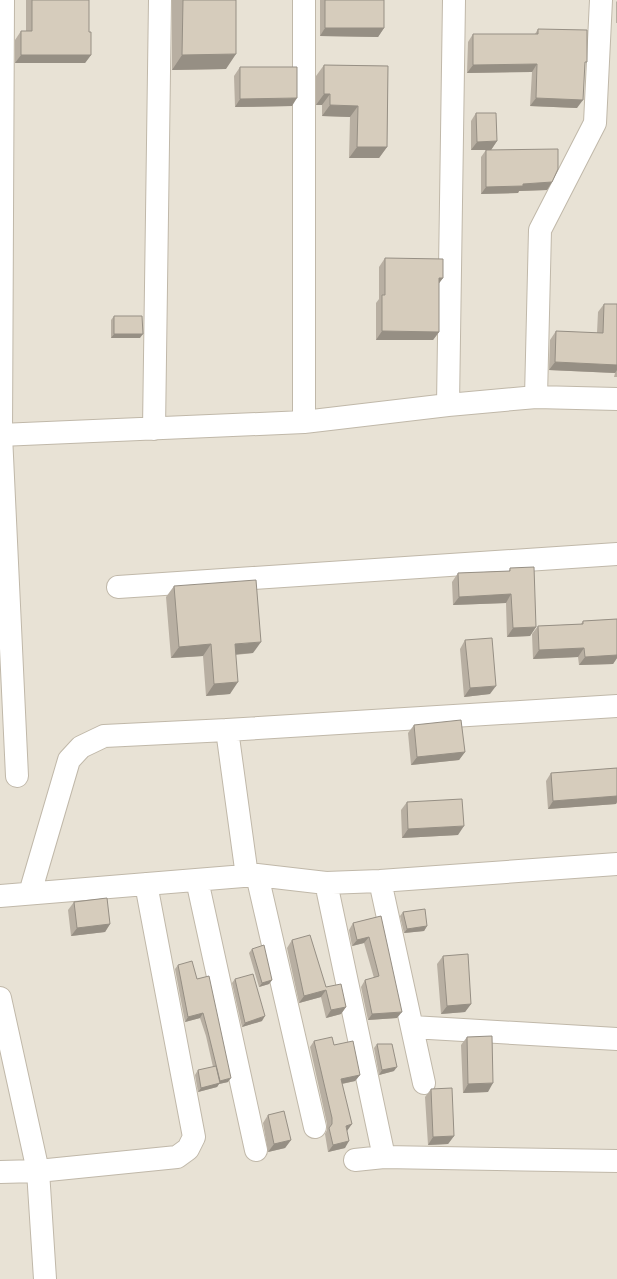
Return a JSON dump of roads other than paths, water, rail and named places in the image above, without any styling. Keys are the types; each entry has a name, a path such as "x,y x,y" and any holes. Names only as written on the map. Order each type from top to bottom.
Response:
{"street":[{"path":"3,0 1,435 17,776"},
{"path":"154,429 160,0"},
{"path":"304,0 304,422"},
{"path":"448,405 454,0"},
{"path":"536,397 540,230 595,123 601,0"},
{"path":"1,435 304,422 448,405 536,397 617,399"},
{"path":"118,587 617,554"},
{"path":"30,893 68,760 81,747 104,736 617,706"},
{"path":"227,730 252,876 315,1127"},
{"path":"0,896 252,876 326,883 380,881 617,864"},
{"path":"197,880 256,1150"},
{"path":"380,881 424,1082"},
{"path":"326,883 384,1157"},
{"path":"0,1172 38,1171 177,1157 188,1149 194,1137 146,884"},
{"path":"0,998 38,1171 45,1279"},
{"path":"412,1026 617,1039"},
{"path":"355,1160 384,1157 617,1161"}]}
